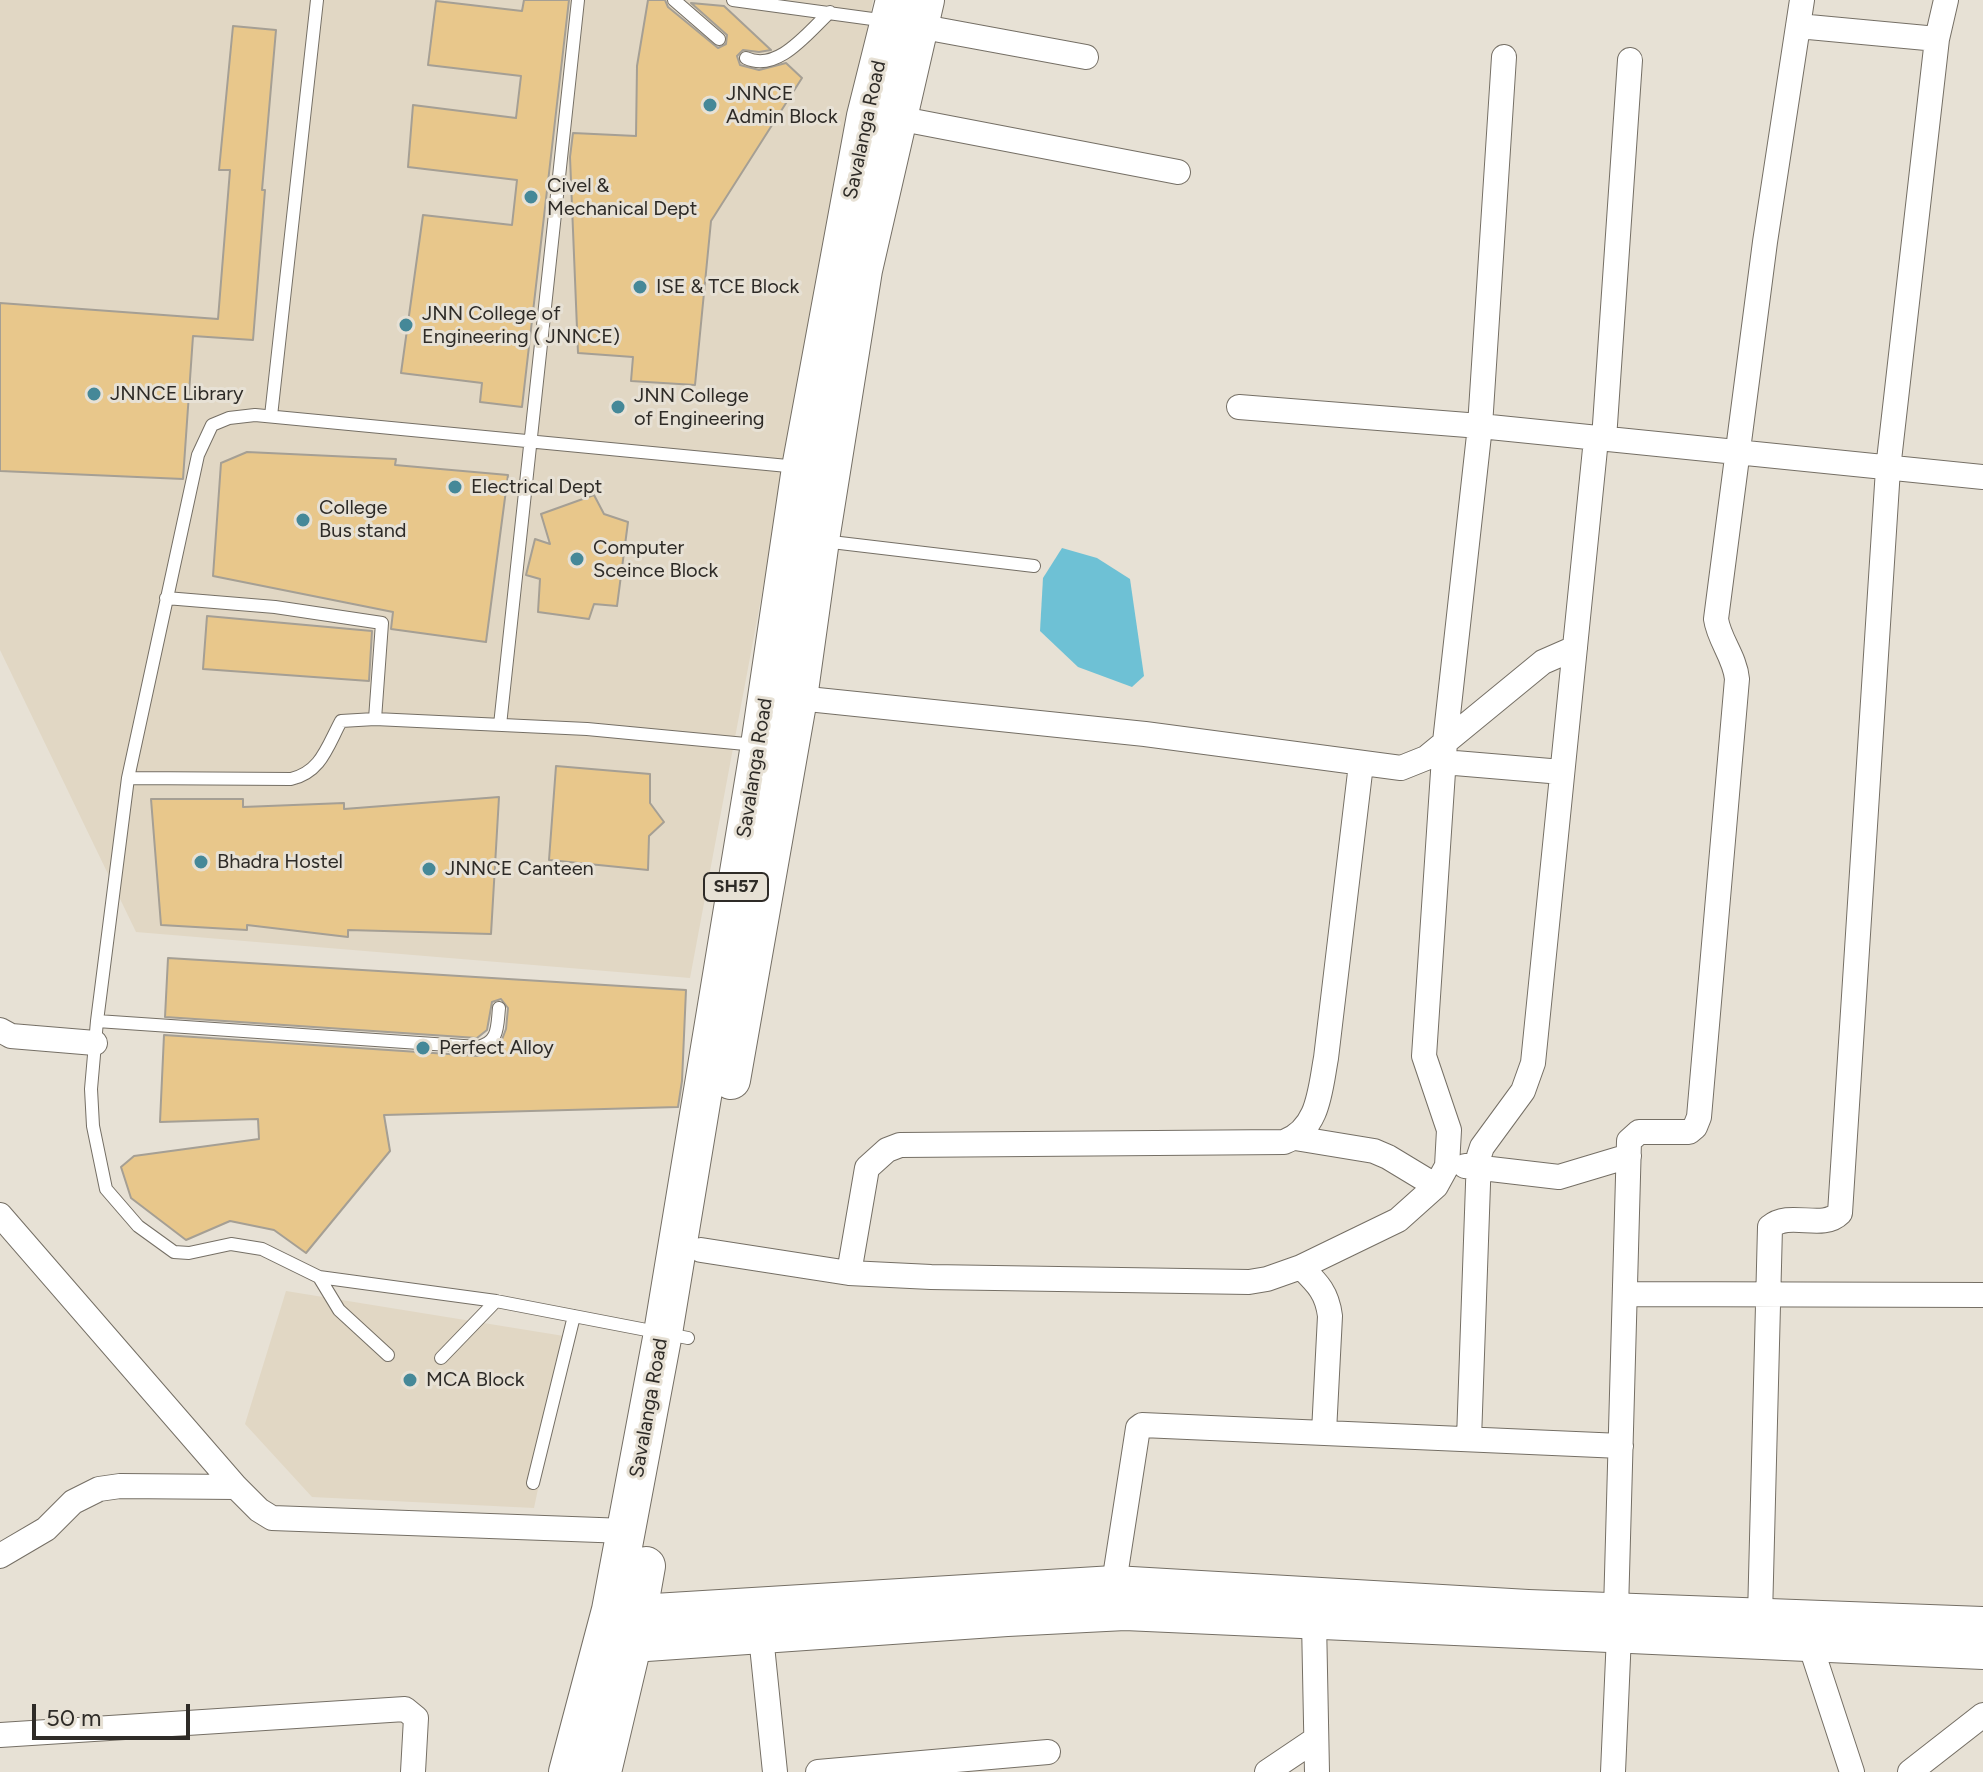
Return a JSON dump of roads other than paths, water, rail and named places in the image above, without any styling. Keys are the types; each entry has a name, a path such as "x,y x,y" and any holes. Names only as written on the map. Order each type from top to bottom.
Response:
{"main road":[{"name":"Savalanga Road","path":"602,1772 621,1628 675,1336 760,745 816,470 897,118 907,12"},
{"name":"Savalanga Road","path":"568,1772 621,1628 626,1531 675,1336 701,1250 798,698 820,540 816,470 866,116 907,12"}],"street":[{"path":"1613,1772 1629,1141 1639,1132 1689,1132 1699,1117 1737,679 1716,619 1765,242 1802,0"},
{"path":"1760,1616 1770,1227 1784,1219 1830,1220 1840,1213 1888,469 1937,39 1946,0"},
{"path":"907,12 1086,57"},
{"path":"1798,26 1937,39"},
{"path":"1441,1176 1449,1130 1424,1056 1444,752 1480,426 1504,57"},
{"path":"1469,1439 1478,1167 1482,1147 1523,1091 1533,1063 1575,648 1600,439 1630,60"},
{"path":"897,118 1178,172"},
{"path":"1239,407 1480,426 1983,477"},
{"path":"798,698 1145,734 1401,768 1444,752 1543,662 1575,648"},
{"path":"1444,752 1562,772"},
{"path":"849,1273 867,1168 887,1150 900,1145 1284,1142 1295,1138 1313,1118 1326,1058 1361,764"},
{"path":"0,1030 11,1036 96,1032"},
{"path":"1295,1138 1374,1151 1441,1176"},
{"path":"701,1250 849,1273 1249,1282 1301,1267 1398,1220 1441,1176 1478,1167 1559,1177 1629,1156"},
{"path":"0,1215 236,1487 259,1510 272,1518 626,1531"},
{"path":"1301,1267 1322,1287 1328,1300 1330,1316 1324,1432"},
{"path":"1625,1294 1983,1295"},
{"path":"1114,1583 1138,1428 1142,1425 1621,1446"},
{"path":"0,1556 46,1529 73,1502 99,1489 120,1486 236,1487"},
{"path":"621,1628 1114,1583 1618,1623 1810,1644 1983,1652"},
{"path":"621,1628 761,1636 1125,1613 1314,1621 1618,1623 1760,1616 1983,1624"},
{"path":"1314,1621 1317,1772"},
{"path":"761,1636 775,1772"},
{"path":"1810,1644 1852,1772"},
{"path":"0,1735 405,1709 416,1718 413,1772"},
{"path":"1910,1772 1983,1715"},
{"path":"1267,1772 1316,1739"},
{"path":"818,1772 1048,1752"}],"lane":[{"path":"271,416 317,0"},
{"path":"500,725 578,0"},
{"path":"674,0 719,39"},
{"path":"733,0 830,12 907,12"},
{"path":"746,58 756,62 776,60 830,12"},
{"path":"675,1336 496,1301 319,1277 262,1249 231,1244 189,1253 174,1252 138,1226 106,1189 93,1126 91,1089 128,778 198,455 212,425 229,418 271,416 816,470"},
{"path":"820,540 1034,566"},
{"path":"166,598 275,607 382,623 375,719"},
{"path":"128,778 291,779 307,775 319,763 341,721 375,719 587,729 760,745"},
{"path":"96,1032 478,1047 496,1036 499,1008"},
{"path":"319,1277 339,1310 388,1355"},
{"path":"441,1358 496,1301"},
{"path":"533,1483 574,1316"}],"water":[{"path":"1062,548 1097,558 1130,579 1144,676 1132,687 1078,667 1040,631 1043,578"}],"place":[{"name":"JNNCE Admin Block","path":"710,105"},
{"name":"Civel & Mechanical Dept","path":"531,197"},
{"name":"ISE & TCE Block","path":"640,287"},
{"name":"JNN College of Engineering ( JNNCE)","path":"406,325"},
{"name":"JNNCE Library","path":"94,394"},
{"name":"JNN College of Engineering","path":"618,407"},
{"name":"Electrical Dept","path":"455,487"},
{"name":"College Bus stand","path":"303,520"},
{"name":"Computer Sceince Block","path":"577,559"},
{"name":"Bhadra Hostel","path":"201,862"},
{"name":"JNNCE Canteen","path":"429,869"},
{"name":"Perfect Alloy","path":"423,1048"},
{"name":"MCA Block","path":"410,1380"}]}
